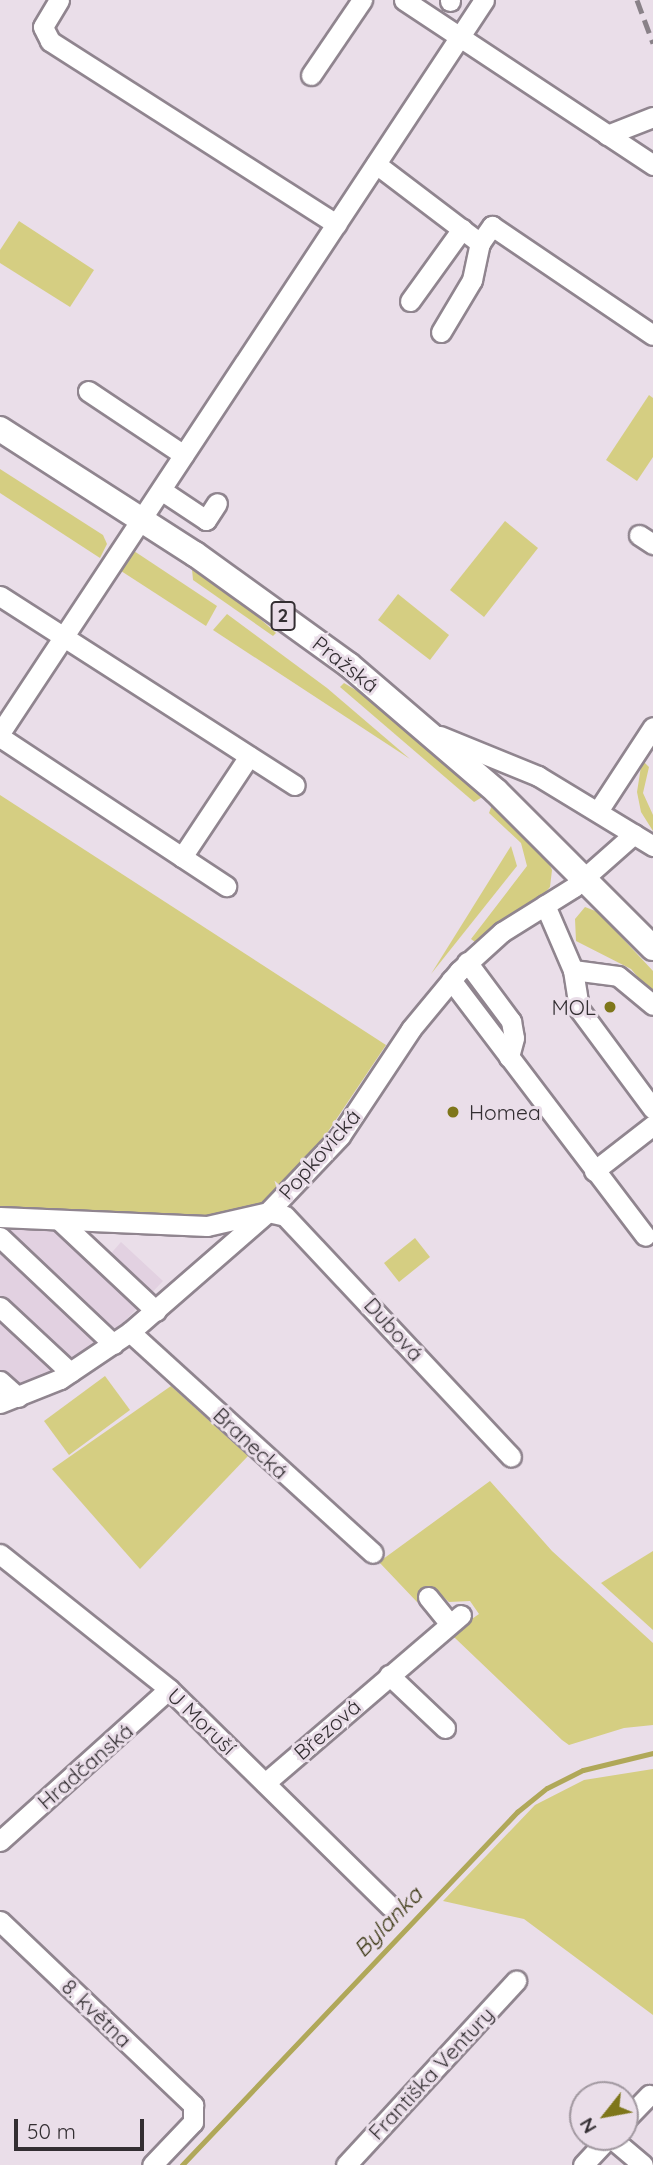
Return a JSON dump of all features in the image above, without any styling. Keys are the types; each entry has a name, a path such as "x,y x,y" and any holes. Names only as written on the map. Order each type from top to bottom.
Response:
{"main road":[{"name":"Pražská","path":"0,429 261,600 417,722 586,877 653,948"}],"street":[{"path":"59,0 43,27 50,41 336,225"},
{"path":"311,75 362,0"},
{"path":"404,0 653,165"},
{"path":"226,886 0,735 484,0"},
{"path":"607,135 653,117"},
{"path":"376,164 480,243"},
{"path":"441,332 472,280 480,243 492,226 653,335"},
{"path":"410,301 462,229"},
{"path":"88,391 184,456"},
{"path":"162,490 206,520 217,503"},
{"path":"0,596 294,785"},
{"path":"417,722 451,742 538,776 653,846"},
{"path":"598,811 653,727"},
{"path":"182,857 249,757"},
{"name":"Popkovická","path":"0,1217 207,1226 268,1212 340,1136 411,1029 467,962 502,932 586,877 634,834"},
{"path":"545,905 573,970 579,1009 649,1098"},
{"path":"467,962 511,1021 514,1038 509,1057"},
{"path":"573,970 618,976 653,1005"},
{"path":"451,981 645,1236"},
{"path":"594,1171 653,1125"},
{"path":"0,1381 9,1400 70,1372 156,1311 268,1212"},
{"name":"Dubová","path":"268,1212 285,1216 325,1253 511,1457"},
{"path":"59,1220 156,1311"},
{"path":"0,1237 113,1344"},
{"path":"0,1307 70,1372"},
{"name":"Branecká","path":"130,1332 373,1553"},
{"name":"U Moruší","path":"0,1554 169,1689 390,1906"},
{"name":"Březová","path":"265,1783 455,1619 428,1597"},
{"path":"389,1675 445,1728"},
{"name":"Hradčanská","path":"0,1841 169,1689"},
{"name":"8. května","path":"0,1921 193,2105 193,2122 152,2165"},
{"name":"Františka Ventury","path":"354,2162 516,1981"},
{"path":"639,2105 649,2095"},
{"path":"583,2165 596,2151"},
{"path":"626,2151 643,2165"}],"shaded area":[{"path":"19,221 94,270 70,307 0,263 0,250"},
{"path":"649,395 653,398 653,457 637,481 606,460"},
{"path":"0,469 103,535 107,544 100,558 0,493"},
{"path":"505,521 538,548 484,617 450,590"},
{"path":"134,551 217,606 206,626 118,569"},
{"path":"192,569 242,603 276,633 273,636 193,580"},
{"path":"398,594 449,635 430,660 378,620"},
{"path":"227,614 327,688 410,759 213,630"},
{"path":"344,683 369,698 484,796 474,802 340,687"},
{"path":"642,760 649,767 643,793 653,815 653,831 641,812 637,792"},
{"path":"0,795 386,1045 323,1139 268,1200 233,1216 177,1222 0,1214"},
{"path":"492,805 546,856 552,870 550,887 542,896 479,945 471,939 527,866 521,843 489,813"},
{"path":"511,846 517,866 431,974"},
{"path":"585,907 598,912 653,971 653,995 631,969 576,941 575,919"},
{"path":"0,1222 71,1226 107,1258 121,1242 163,1281 117,1329 85,1353 41,1378 0,1390"},
{"path":"415,1238 430,1257 399,1282 384,1263"},
{"path":"105,1376 130,1410 69,1455 44,1421"},
{"path":"171,1386 248,1456 140,1569 52,1469"},
{"path":"490,1481 552,1551 653,1643 653,1725 624,1728 569,1745 455,1638 446,1637 479,1614 470,1601 449,1602 433,1588 417,1602 379,1562"},
{"path":"653,1551 653,1630 601,1583"},
{"path":"653,1769 653,2015 524,1919 443,1901 535,1805 584,1780"}],"waterway":[{"name":"Bylanka","path":"182,2165 517,1812 547,1788 583,1770 653,1753"}],"railway":[{"path":"637,0 653,43"}],"place":[{"name":"MOL","path":"610,1007"},
{"name":"Homea","path":"453,1112"}]}
